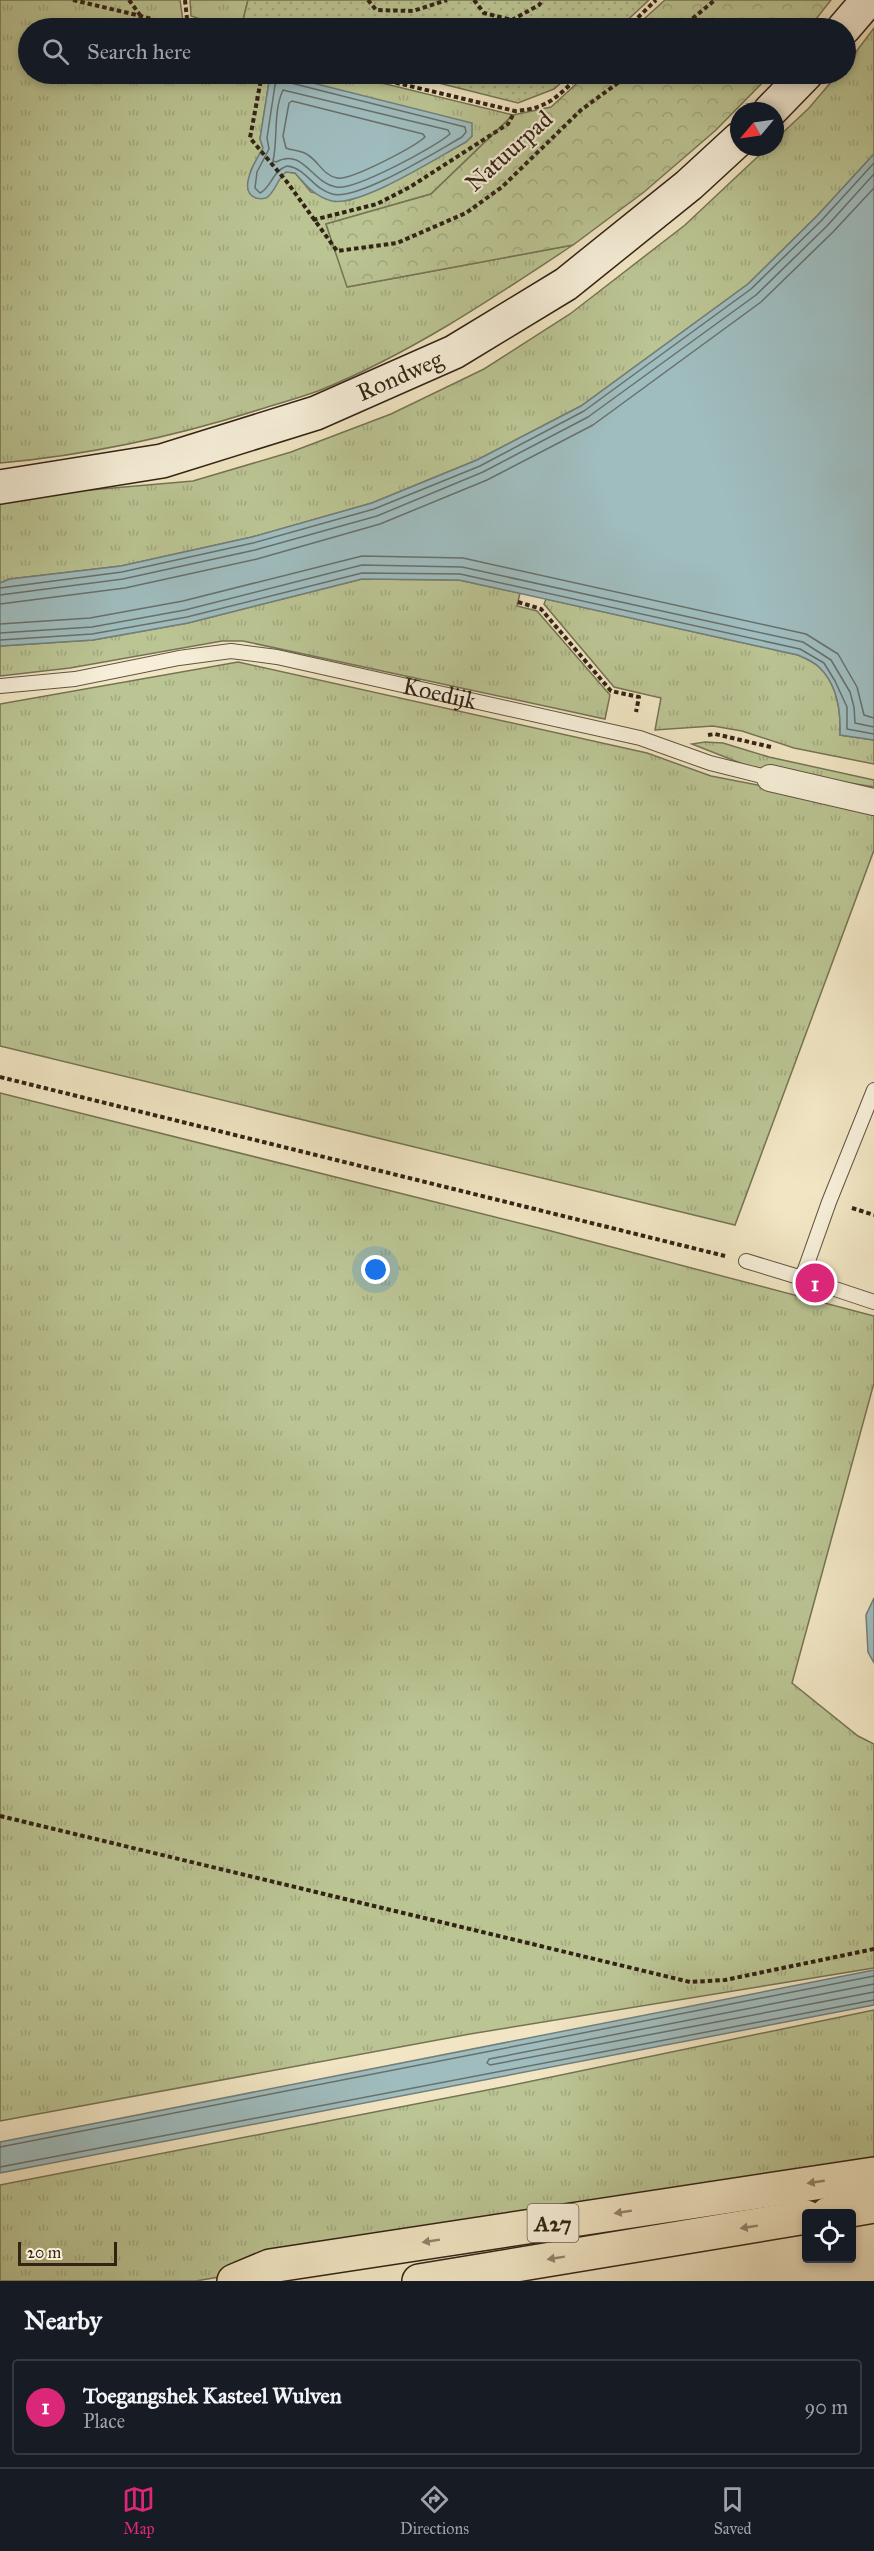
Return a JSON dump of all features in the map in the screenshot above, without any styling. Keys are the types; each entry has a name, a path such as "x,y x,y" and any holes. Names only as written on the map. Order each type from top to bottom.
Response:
{"highway":[{"name":"A27","path":"234,2281 270,2266 874,2174"},
{"path":"856,2209 874,2206"},
{"name":"A27","path":"419,2281 802,2218"}],"main road":[{"path":"853,18 868,0"},
{"path":"779,102 796,84"},
{"name":"Rondweg","path":"0,487 162,461 316,413 454,352 566,284 689,185 730,147"}],"street":[{"name":"Koedijk","path":"770,778 874,802"}],"lane":[{"name":"Koedijk","path":"0,686 75,679 179,658 231,651 277,657 630,736 710,763 770,778"},
{"path":"802,1278 829,1202 874,1090"},
{"path":"746,1261 874,1302"}],"path":[{"path":"74,0 148,18"},
{"path":"129,0 141,16"},
{"path":"185,0 187,18"},
{"path":"368,0 376,10 413,11 447,0"},
{"path":"474,0 484,13 504,18"},
{"path":"516,18 540,5 543,0"},
{"path":"637,18 656,0"},
{"path":"693,18 715,0"},
{"name":"Natuurpad","path":"260,84 250,138 287,182 337,251 397,243 466,213 502,187 581,110 616,84"},
{"path":"401,84 515,111 533,110 550,103 570,84"},
{"name":"Natuurpad","path":"313,220 378,204 410,187 508,124 515,111"},
{"path":"518,602 541,609 611,691 639,697 630,736"},
{"path":"0,1077 746,1261"},
{"path":"0,1815 663,1978 690,1982 725,1980 874,1949"}],"green space":[{"path":"0,0 180,0 183,18 18,18 18,84 269,84 260,139 263,148 251,170 248,189 277,183 278,178 286,172 295,173 311,192 350,200 380,188 466,142 472,136 308,84 386,84 513,115 431,194 326,224 348,287 573,245 449,325 384,361 318,391 165,436 99,450 0,463"},
{"path":"190,0 248,0 244,18 191,16"},
{"path":"248,0 649,0 630,18 244,18"},
{"path":"665,0 831,0 817,18 645,18"},
{"path":"874,28 874,154 817,216 748,284 581,406 477,460 372,503 252,537 121,566 10,579 0,583 0,502 67,492 193,481 291,452 391,414 484,369 570,314 685,225 758,156 784,156 784,132 829,84 856,84 856,52"},
{"path":"443,84 560,84 554,89 518,103"},
{"path":"576,84 761,84 744,102 730,102 730,116 716,130 644,192 573,245 347,287 326,224 431,194 513,115 551,107"},
{"path":"362,579 459,580 520,593 517,606 537,611 610,695 605,719 243,641 222,641 70,668 0,676 0,646 93,640 188,623"},
{"path":"546,599 798,655 806,659 817,665 834,690 839,708 840,735 874,740 874,764 794,748 742,731 713,726 655,730 661,698 614,687 544,604"},
{"path":"238,662 647,753 711,776 794,792 874,813 874,850 735,1225 0,1046 0,704"},
{"path":"723,743 769,757 874,780 874,787 748,766 692,744"},
{"path":"0,1093 551,1231 874,1316 874,1383 792,1683 858,1736 874,1744 874,1968 470,2034 0,2121"},
{"path":"874,2010 874,2157 610,2209 196,2281 0,2281 0,2185 508,2086"}],"water":[{"path":"269,84 317,84 472,123 472,136 466,142 380,189 345,201 332,201 321,197 295,173 286,172 269,196 261,199 250,194 248,182 250,174 263,148 260,139"},
{"path":"874,154 874,740 840,735 839,708 830,682 817,665 798,655 459,580 362,579 188,623 93,640 0,646 0,583 10,579 121,566 252,537 372,503 477,460 581,406 748,284 817,216"},
{"path":"874,1598 874,1663 868,1652 866,1615"},
{"path":"874,1970 874,2005 0,2173 0,2142"}],"place":[{"name":"Toegangshek Kasteel Wulven","path":"815,1283"}]}
